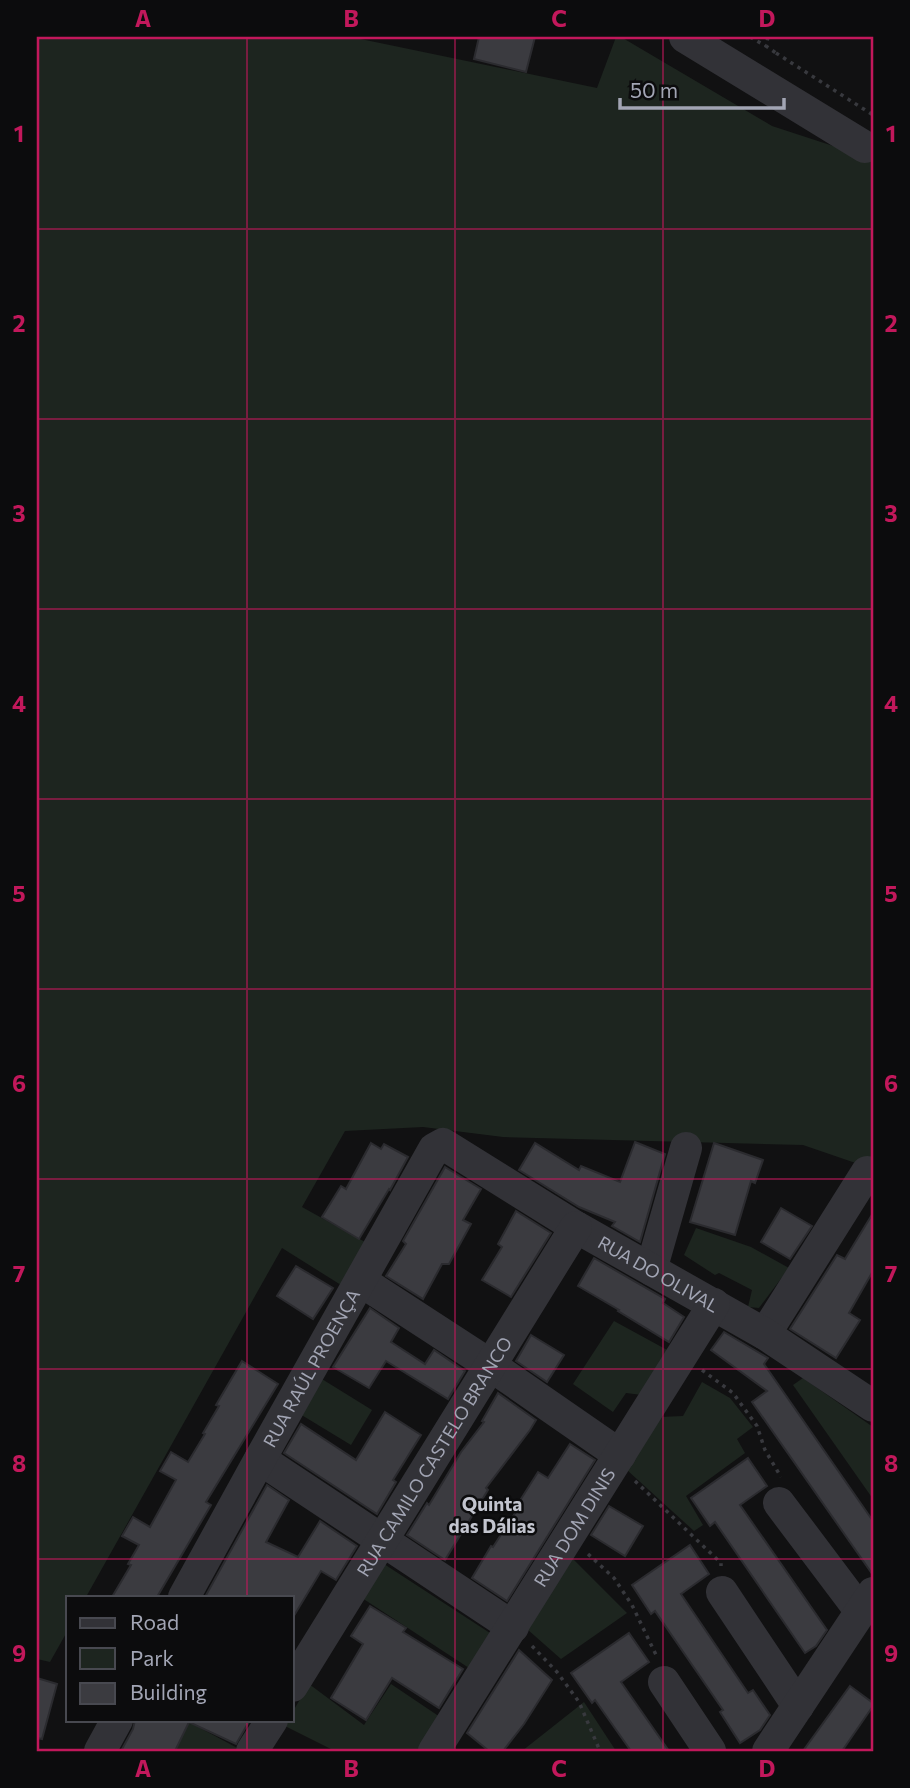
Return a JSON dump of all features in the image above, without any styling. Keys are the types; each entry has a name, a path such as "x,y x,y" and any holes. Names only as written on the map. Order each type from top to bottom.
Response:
{"street":[{"path":"685,37 865,147"},
{"name":"RUA DO OLIVAL","path":"443,1144 576,1227 765,1334 873,1406"},
{"name":"RUA RAÚL PROENÇA","path":"185,1596 434,1149 443,1144"},
{"path":"652,1269 687,1149"},
{"path":"765,1334 867,1172"},
{"name":"RUA CAMILO CASTELO BRANCO","path":"294,1683 576,1227"},
{"path":"360,1281 490,1365 618,1459"},
{"name":"RUA DOM DINIS","path":"434,1751 714,1304"},
{"path":"260,1459 513,1627"},
{"path":"768,1751 867,1603 779,1503"},
{"path":"722,1592 798,1706"},
{"path":"664,1682 710,1751"},
{"path":"100,1751 116,1722"},
{"path":"252,1751 271,1722"}],"path":[{"path":"750,37 766,46"},
{"path":"776,53 873,115"},
{"path":"682,1355 733,1393 757,1426 765,1450 781,1475 779,1503"},
{"path":"618,1459 721,1563 722,1592"},
{"path":"568,1537 614,1578 632,1605 661,1665 664,1682"},
{"path":"513,1627 557,1672 579,1702 600,1751"}],"green space":[{"path":"37,37 351,37 597,88 616,37 621,37 772,126 873,159 873,1169 803,1145 503,1137 423,1127 345,1131 302,1207 365,1242 341,1285 282,1248 87,1596 66,1596 66,1634 50,1662 37,1659"},
{"path":"696,1228 751,1247 789,1268 759,1308 748,1307 752,1290 719,1273 715,1275 684,1255"},
{"path":"614,1321 669,1351 642,1395 626,1393 613,1412 573,1384"},
{"path":"317,1376 372,1410 351,1445 295,1411"},
{"path":"803,1378 873,1427 873,1499 793,1385"},
{"path":"702,1382 730,1398 753,1427 737,1439 745,1453 686,1496 703,1525 694,1531 627,1470 660,1417 683,1416"},
{"path":"573,1559 627,1613 561,1659 527,1629"},
{"path":"384,1564 493,1635 469,1668 362,1598"},
{"path":"309,1684 364,1725 391,1684 443,1719 422,1751 335,1751 285,1726 287,1722 294,1722 294,1710"},
{"path":"584,1702 616,1751 522,1751"},
{"path":"189,1722 241,1750 175,1751"}],"building":[{"path":"479,37 535,37 526,72 474,59"},
{"path":"635,1142 665,1154 640,1242 612,1226 615,1222 579,1207 519,1170 535,1143 579,1170 581,1166 620,1182"},
{"path":"371,1143 381,1149 384,1144 408,1157 359,1239 322,1217 341,1186 346,1189"},
{"path":"714,1143 763,1160 755,1183 751,1181 735,1235 690,1222"},
{"path":"445,1167 481,1189 463,1220 471,1224 449,1264 442,1264 423,1299 386,1276 406,1244 403,1241"},
{"path":"781,1208 812,1226 790,1259 761,1242"},
{"path":"516,1211 551,1233 511,1297 482,1280 502,1247 498,1244"},
{"path":"873,1213 873,1271 849,1313 860,1320 836,1358 790,1329 837,1255 845,1259"},
{"path":"594,1258 665,1299 663,1303 684,1317 669,1342 578,1286"},
{"path":"296,1266 333,1288 313,1319 277,1296"},
{"path":"370,1308 399,1328 391,1342 425,1364 434,1350 465,1371 448,1399 386,1361 369,1388 333,1367"},
{"path":"724,1332 768,1358 764,1364 873,1521 873,1575 752,1402 767,1391 711,1350"},
{"path":"531,1335 564,1355 547,1382 516,1361"},
{"path":"242,1361 278,1384 206,1502 211,1505 158,1596 113,1596 139,1545 122,1536 133,1517 150,1527 176,1480 160,1471 171,1452 188,1462 219,1406 216,1405"},
{"path":"498,1393 536,1420 486,1488 488,1490 445,1560 407,1535 461,1452 484,1422 482,1421"},
{"path":"385,1412 421,1435 393,1480 396,1482 377,1514 284,1453 301,1424 356,1460"},
{"path":"570,1444 595,1460 507,1601 472,1578 521,1504 519,1502 538,1472 548,1478"},
{"path":"748,1458 767,1486 740,1505 827,1630 816,1646 805,1653 715,1522 710,1526 691,1498"},
{"path":"267,1485 289,1500 266,1542 298,1557 320,1521 357,1546 336,1580 321,1571 294,1616 294,1596 206,1596"},
{"path":"609,1506 643,1526 625,1556 591,1535"},
{"path":"690,1545 709,1574 681,1594 748,1693 753,1690 770,1715 760,1730 740,1743 720,1712 723,1710 655,1611 651,1614 632,1585"},
{"path":"370,1606 406,1628 403,1632 463,1669 439,1708 392,1678 366,1720 331,1698 363,1644 351,1636"},
{"path":"629,1633 649,1662 621,1682 669,1751 631,1751 595,1700 592,1703 571,1673"},
{"path":"519,1650 552,1680 503,1751 489,1751 467,1733"},
{"path":"37,1678 57,1684 42,1739 37,1738"},
{"path":"850,1686 873,1703 873,1706 842,1751 803,1751"},
{"path":"135,1722 189,1722 175,1751 121,1751"},
{"path":"189,1722 249,1722 236,1744"}],"district":[{"name":"Quinta das Dálias","path":"492,1514"}]}
